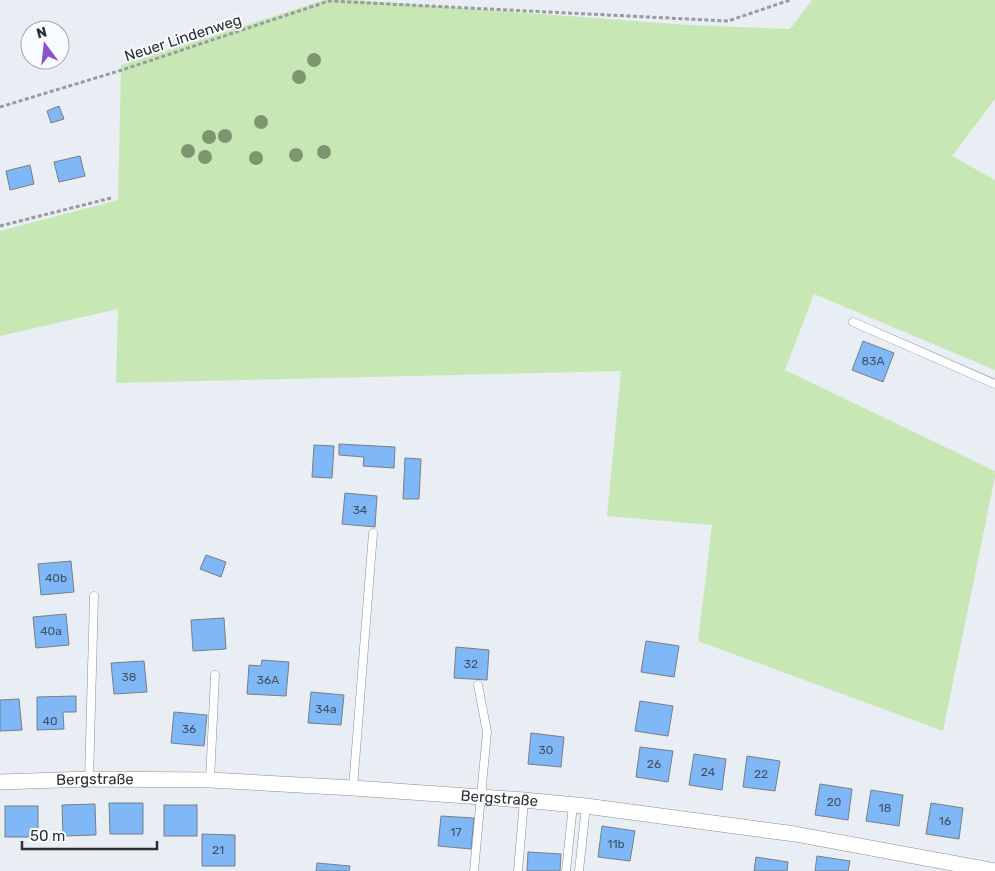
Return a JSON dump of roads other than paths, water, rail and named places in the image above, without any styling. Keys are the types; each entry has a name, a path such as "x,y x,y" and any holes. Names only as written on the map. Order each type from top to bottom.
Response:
{"street":[{"name":"Bergstraße","path":"0,782 89,779 210,780 524,800 795,834 995,871"}],"lane":[{"path":"853,322 995,384"},
{"path":"353,788 373,533"},
{"path":"89,779 94,596"},
{"path":"210,780 215,675"},
{"path":"474,871 487,732 478,686"},
{"path":"518,871 524,800"},
{"path":"566,871 580,806"},
{"path":"580,806 580,871"}]}
